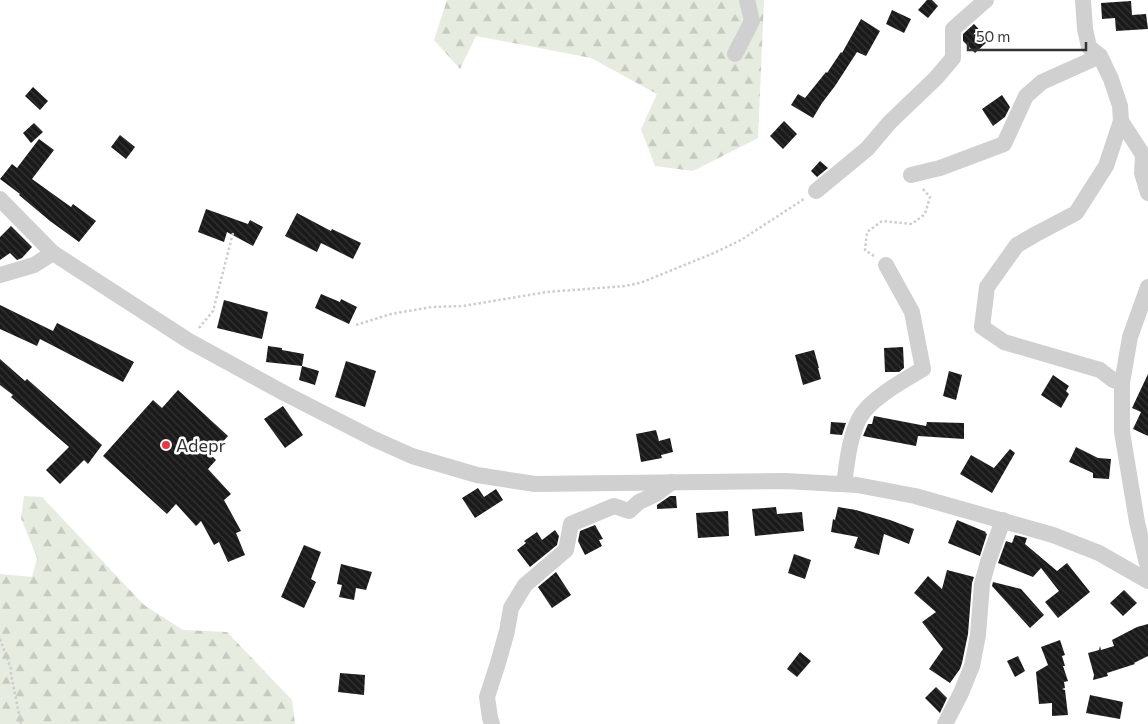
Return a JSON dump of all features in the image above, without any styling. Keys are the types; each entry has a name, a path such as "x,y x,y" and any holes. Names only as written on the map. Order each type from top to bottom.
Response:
{"street":[{"path":"735,54 752,21 747,0"},
{"path":"816,190 866,149 890,122 936,78 953,58 953,29 986,0"},
{"path":"1083,0 1085,29 1089,47 1100,56 1111,79 1120,106 1121,121 1106,166 1076,213 1017,245 987,287 982,327 1004,342 1100,370 1113,380 1122,383"},
{"path":"912,175 940,168 1004,144 1026,96 1042,82 1100,56"},
{"path":"1121,121 1143,155 1142,173 1148,193"},
{"path":"0,199 53,253 188,341 284,393 374,439 412,456 477,475 535,484 785,481 857,485 915,496 1053,535 1099,553 1148,581"},
{"path":"0,274 34,265 53,253"},
{"path":"844,484 848,450 859,418 871,404 896,385 923,369 912,312 886,265"},
{"path":"1148,288 1130,337 1122,383 1122,432 1137,522 1148,568"},
{"path":"492,724 486,697 507,631 511,608 525,585 566,550 571,524 614,506 629,511 639,502 656,494 672,482"},
{"path":"945,724 972,666 978,635 982,584 1003,520"}],"path":[{"path":"886,265 864,250 867,232 882,221 912,224 925,214 930,197 912,175"},
{"path":"356,325 391,314 432,307 463,306 547,292 626,286 640,283 741,240 816,190"},
{"path":"188,341 213,311 233,233"},
{"path":"0,639 10,668 21,724"}],"green space":[{"path":"447,0 764,0 758,138 693,171 655,166 641,129 657,94 591,58 476,36 460,69 434,40"},
{"path":"24,496 42,497 144,605 183,630 227,632 292,700 295,724 0,724 0,574 32,577 37,558 21,518"}],"building":[{"path":"927,0 932,0 938,6 928,18 918,10"},
{"path":"1131,1 1132,15 1146,14 1148,29 1116,31 1115,18 1102,19 1101,3"},
{"path":"892,10 911,19 904,33 886,24"},
{"path":"861,19 880,31 866,56 857,52 813,118 791,105 798,94 805,98 827,73 842,53"},
{"path":"974,24 989,40 975,53 963,41 963,34"},
{"path":"33,87 48,101 40,110 25,96"},
{"path":"1002,95 1010,107 1005,117 993,126 982,109"},
{"path":"784,121 797,134 783,149 770,136"},
{"path":"34,123 43,132 31,143 23,133"},
{"path":"120,135 135,147 126,159 111,147"},
{"path":"39,139 54,150 32,179 71,207 73,204 96,221 79,242 50,221 0,179 12,164 17,168"},
{"path":"820,161 828,168 817,177 811,171"},
{"path":"206,209 248,224 250,220 263,227 253,246 227,232 224,242 198,232"},
{"path":"297,213 331,231 332,229 361,243 353,259 321,243 317,252 285,236"},
{"path":"11,226 32,247 22,258 17,260 10,253 0,260 0,237"},
{"path":"321,294 340,302 341,299 357,307 349,324 315,308"},
{"path":"224,300 268,312 262,339 217,328"},
{"path":"0,305 53,331 57,323 134,362 123,382 40,339 37,346 0,329"},
{"path":"268,346 304,354 302,366 266,362"},
{"path":"903,347 904,368 899,372 885,372 884,348"},
{"path":"814,350 821,379 803,385 795,355"},
{"path":"0,359 25,381 27,379 102,445 88,464 84,460 60,484 46,470 69,447 11,397 13,395 0,385"},
{"path":"346,361 376,371 365,407 335,397"},
{"path":"302,366 319,371 315,385 299,380"},
{"path":"949,371 962,375 956,400 943,396"},
{"path":"1148,374 1148,436 1133,429 1141,412 1132,408"},
{"path":"1053,375 1069,386 1066,391 1069,394 1061,408 1041,395"},
{"name":"Adepr","path":"178,390 228,436 211,455 216,460 208,469 231,494 224,500 241,531 236,533 245,555 228,562 219,542 214,545 201,521 196,526 176,504 167,514 103,456 153,400 162,408"},
{"path":"283,406 303,435 285,448 264,419"},
{"path":"874,416 926,426 927,422 964,423 964,439 918,436 916,446 863,436 868,424 872,424"},
{"path":"831,422 846,423 842,435 830,434"},
{"path":"656,430 659,441 670,438 673,452 661,455 662,458 641,462 636,434"},
{"path":"1076,447 1098,458 1111,459 1109,479 1093,478 1093,473 1069,462"},
{"path":"1010,449 1015,453 992,493 960,474 971,455 994,468"},
{"path":"478,488 484,497 496,489 503,500 475,518 462,498"},
{"path":"670,496 676,496 677,508 657,509 657,505"},
{"path":"776,507 777,514 802,512 804,531 755,536 752,509"},
{"path":"838,507 856,510 914,529 909,544 884,534 879,555 854,548 858,537 831,532 833,519 835,520"},
{"path":"728,511 729,536 698,538 696,513"},
{"path":"957,520 986,532 980,556 948,543"},
{"path":"595,525 603,539 599,540 602,546 585,555 578,541 580,531"},
{"path":"555,530 559,536 557,545 530,567 517,550 526,543 524,541 537,532 542,540"},
{"path":"1015,535 1027,538 1025,544 1057,571 1067,563 1090,592 1058,618 1045,602 1059,591 1041,568 1033,577 998,563 1006,541 1012,543"},
{"path":"304,545 321,552 311,579 316,582 304,608 281,597"},
{"path":"794,554 811,560 805,579 788,573"},
{"path":"341,564 372,572 366,590 356,588 354,600 339,597 342,585 337,584"},
{"path":"947,570 974,577 968,634 962,663 950,683 929,669 943,649 922,622 936,612 914,593 928,576 942,589"},
{"path":"556,572 571,595 552,608 538,587"},
{"path":"993,582 1021,589 1044,615 1030,628 992,586"},
{"path":"1124,590 1137,603 1123,616 1110,603"},
{"path":"1148,624 1148,656 1135,664 1107,673 1108,676 1093,680 1094,675 1088,653 1099,650 1100,646 1101,650 1114,646 1112,640 1137,627"},
{"path":"1060,640 1065,655 1062,656 1065,666 1063,666 1068,681 1064,682 1065,688 1062,689 1065,690 1068,715 1052,716 1052,703 1039,704 1036,672 1048,665 1041,647"},
{"path":"800,652 811,661 797,677 787,669"},
{"path":"1018,656 1025,671 1015,677 1007,661"},
{"path":"340,673 365,675 364,695 338,692"},
{"path":"936,687 947,698 940,713 925,698"},
{"path":"1090,695 1123,702 1120,719 1086,713"}],"place":[{"name":"Adepr","path":"166,445"}]}
